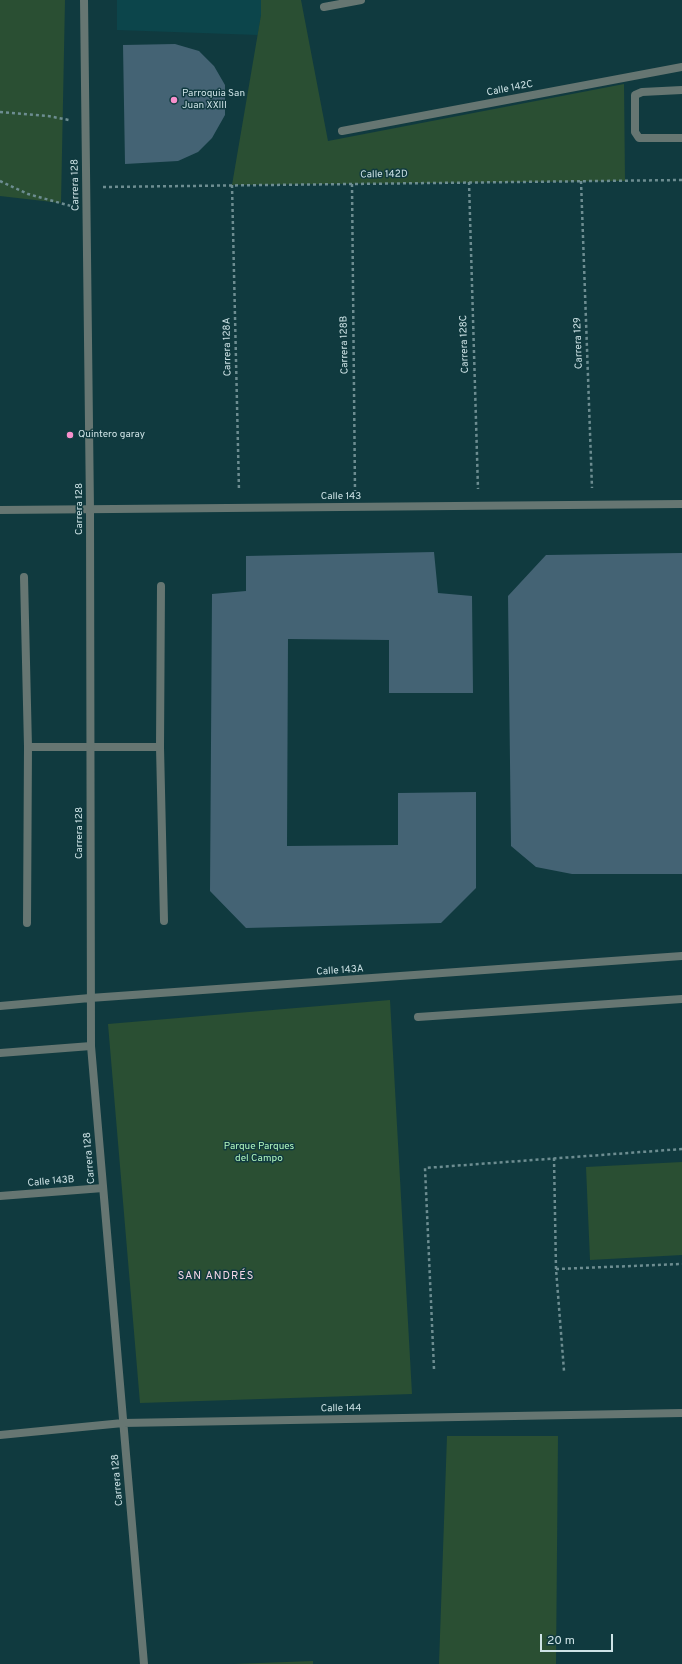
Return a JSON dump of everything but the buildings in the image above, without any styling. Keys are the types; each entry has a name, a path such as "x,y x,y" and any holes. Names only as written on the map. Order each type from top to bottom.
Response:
{"street":[{"name":"Carrera 128","path":"84,0 90,509 91,1046 144,1664"},
{"path":"324,7 361,0"},
{"name":"Calle 142C","path":"342,131 682,67"},
{"path":"682,90 642,92 635,95 635,132 639,138 682,138"},
{"name":"Calle 143","path":"0,510 682,504"},
{"path":"24,577 28,747 27,923"},
{"path":"161,586 160,747 164,922"},
{"path":"28,747 160,747"},
{"name":"Calle 143A","path":"0,1006 90,998 682,956"},
{"path":"418,1017 682,999"},
{"path":"0,1053 91,1046"},
{"name":"Calle 143B","path":"0,1196 103,1188"},
{"name":"Calle 144","path":"0,1435 123,1423 682,1413"}],"path":[{"path":"0,112 48,116 86,122"},
{"name":"Calle 142D","path":"86,187 682,180"},
{"path":"0,181 28,194 87,210"},
{"name":"Carrera 129","path":"581,181 593,505"},
{"name":"Carrera 128C","path":"469,182 478,506"},
{"name":"Carrera 128B","path":"352,184 355,507"},
{"name":"Carrera 128A","path":"232,185 240,508"},
{"path":"434,1369 425,1168 682,1149"},
{"path":"554,1158 556,1269 564,1371"},
{"path":"556,1269 682,1264"}],"shaded area":[{"path":"117,0 261,0 261,15 258,35 117,30"}],"green space":[{"path":"0,0 65,0 61,203 0,196"},
{"path":"261,0 301,0 328,141 624,84 625,181 232,185 261,15"},
{"name":"Parque Parques del Campo","path":"390,1000 412,1394 140,1403 108,1024"},
{"path":"682,1162 682,1255 590,1260 586,1167"},
{"path":"447,1436 558,1436 556,1664 439,1664"},
{"path":"313,1661 313,1664 233,1664"}],"place":[{"name":"Parroquia San Juan XXIII","path":"174,100"},
{"name":"Quintero garay","path":"70,435"}],"district":[{"name":"SAN ANDRÉS","path":"216,1277"}]}
